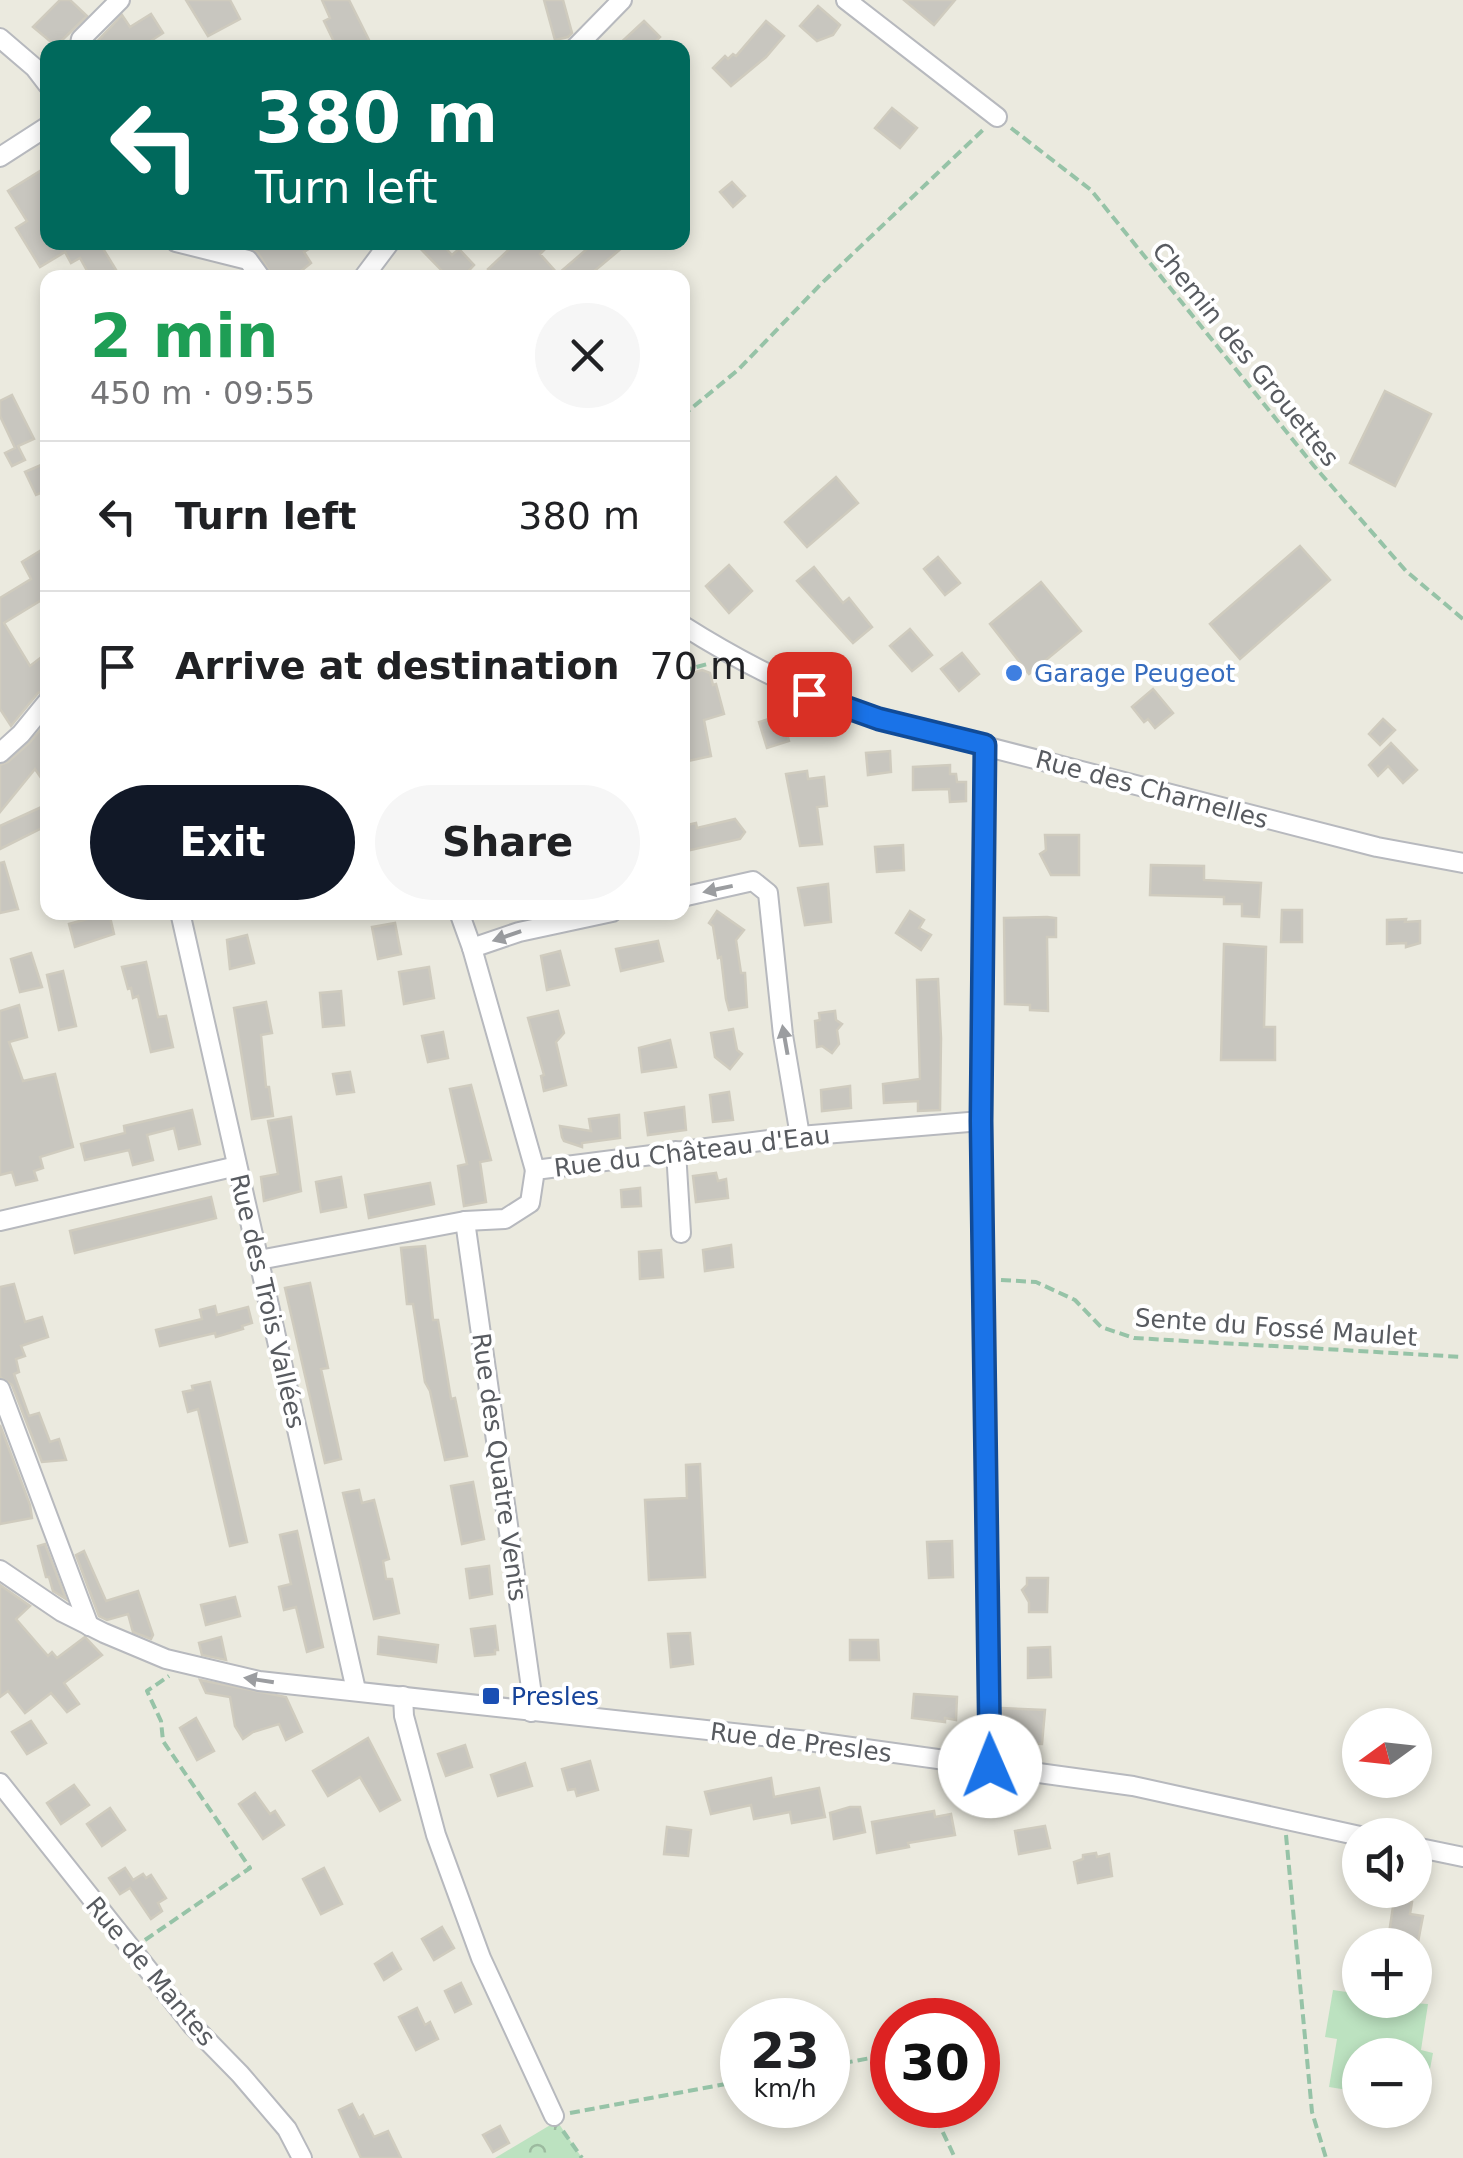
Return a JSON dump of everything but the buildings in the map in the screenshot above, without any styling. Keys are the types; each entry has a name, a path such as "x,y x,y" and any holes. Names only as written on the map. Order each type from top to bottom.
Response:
{"street":[{"path":"81,40 120,0"},
{"path":"583,40 622,0"},
{"path":"846,0 997,116"},
{"path":"0,38 40,75"},
{"path":"0,157 40,131"},
{"path":"208,250 248,260 255,270"},
{"name":"Rue des Charnelles","path":"690,630 824,700 879,719 1378,848 1463,863"},
{"path":"0,752 40,710"},
{"path":"985,745 981,1121 990,1766"},
{"path":"690,895 753,881 768,893 783,1035 800,1136"},
{"name":"Rue des Trois Vallées","path":"182,920 356,1690"},
{"path":"462,920 534,1170"},
{"path":"472,948 518,932 574,920"},
{"name":"Rue du Château d'Eau","path":"259,1260 465,1221 505,1220 530,1203 534,1170 800,1136 981,1121"},
{"path":"676,1150 681,1233"},
{"path":"0,1221 237,1166"},
{"name":"Rue des Quatre Vents","path":"465,1221 532,1712"},
{"path":"0,1389 5,1416 88,1626"},
{"name":"Rue de Presles","path":"0,1570 88,1626 166,1659 258,1680 808,1740 1133,1786 1342,1832"},
{"path":"403,1696 404,1716 436,1836 481,1958 554,2116"},
{"name":"Rue de Mantes","path":"0,1783 192,2025 287,2130 302,2158"},
{"path":"1432,1851 1463,1857"}],"path":[{"path":"690,409 738,370 810,294 997,116"},
{"name":"Chemin des Grouettes","path":"997,116 1092,190 1314,466 1406,570 1463,619"},
{"path":"690,669 712,662 721,648"},
{"name":"Sente du Fossé Maulet","path":"983,1280 1036,1282 1075,1300 1101,1326 1134,1338 1463,1357"},
{"path":"132,1949 250,1868 163,1742 162,1722 147,1691 186,1664"},
{"path":"1285,1820 1312,2112 1326,2158"},
{"path":"582,2158 554,2116 720,2086"},
{"path":"941,2128 955,2158"}],"green space":[{"path":"1333,1990 1342,1991 1342,2018 1426,2018 1423,2038 1342,2038 1342,2089 1329,2087 1337,2039 1325,2037"},
{"path":"557,2121 582,2158 495,2158"}],"place":[{"name":"Garage Peugeot","path":"1014,673"},
{"name":"Presles","path":"491,1696"}],"route":[{"path":"809,694 879,719 985,745 981,1121 990,1766"}]}
